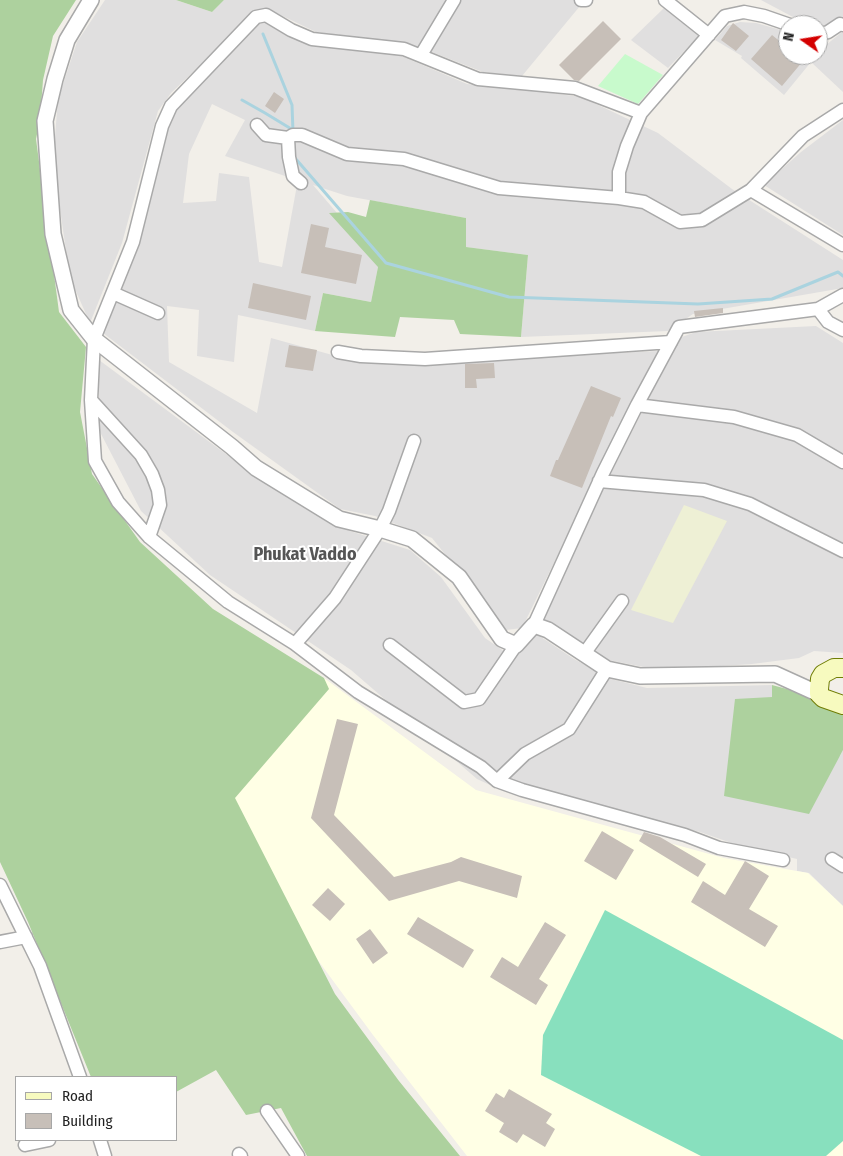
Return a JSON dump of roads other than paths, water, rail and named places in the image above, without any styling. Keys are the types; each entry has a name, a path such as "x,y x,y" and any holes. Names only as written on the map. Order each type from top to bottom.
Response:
{"main road":[{"path":"843,668 834,668 823,674 819,683 820,694 823,698 843,705"}],"street":[{"path":"91,0 66,40 45,121 53,234 71,310 94,339 256,468 339,519 412,539 458,577 502,639 516,644"},
{"path":"421,55 454,0"},
{"path":"581,0 586,0"},
{"path":"665,0 709,35"},
{"path":"619,198 619,172 627,146 641,114 725,16 744,12 778,21"},
{"path":"641,114 575,88 478,79 404,49 312,39 291,30 266,15 256,17 171,106 162,126 133,242 94,339 91,400 95,461 118,502 149,537 228,602 294,644 358,692 481,767 497,781 522,790 685,835 719,848 783,860"},
{"path":"828,32 840,24 843,25"},
{"path":"257,125 266,134 288,138 293,135 302,135 347,154 404,159 499,188 619,198 644,202 680,222 702,220 751,190 803,136 843,110"},
{"path":"288,138 293,176 302,183"},
{"path":"751,190 843,245"},
{"path":"113,293 158,313"},
{"path":"390,645 464,702 479,699 516,644 534,625 599,481 637,404 679,327 818,308 843,295"},
{"path":"818,308 828,322 843,330"},
{"path":"338,352 361,356 425,359 671,342"},
{"path":"91,400 141,454 152,474 158,490 160,505 149,537"},
{"path":"637,404 734,417 797,435 843,462"},
{"path":"294,644 335,598 380,529 414,441"},
{"path":"599,481 704,490 750,504 843,551"},
{"path":"584,654 622,601"},
{"path":"534,625 548,630 607,669 640,676 775,674 820,694"},
{"path":"497,781 526,754 569,728 607,669"},
{"path":"0,885 40,966 80,1076"},
{"path":"0,942 26,937"},
{"path":"266,1111 294,1155"},
{"path":"25,1144 43,1141"},
{"path":"100,1141 105,1156"}],"waterway":[{"path":"263,34 292,105 293,132"},
{"path":"242,100 293,130"},
{"path":"295,158 386,263 509,297 698,304 772,299 838,272 843,276"}],"district":[{"name":"Phukat Vaddo","path":"305,555"}]}
